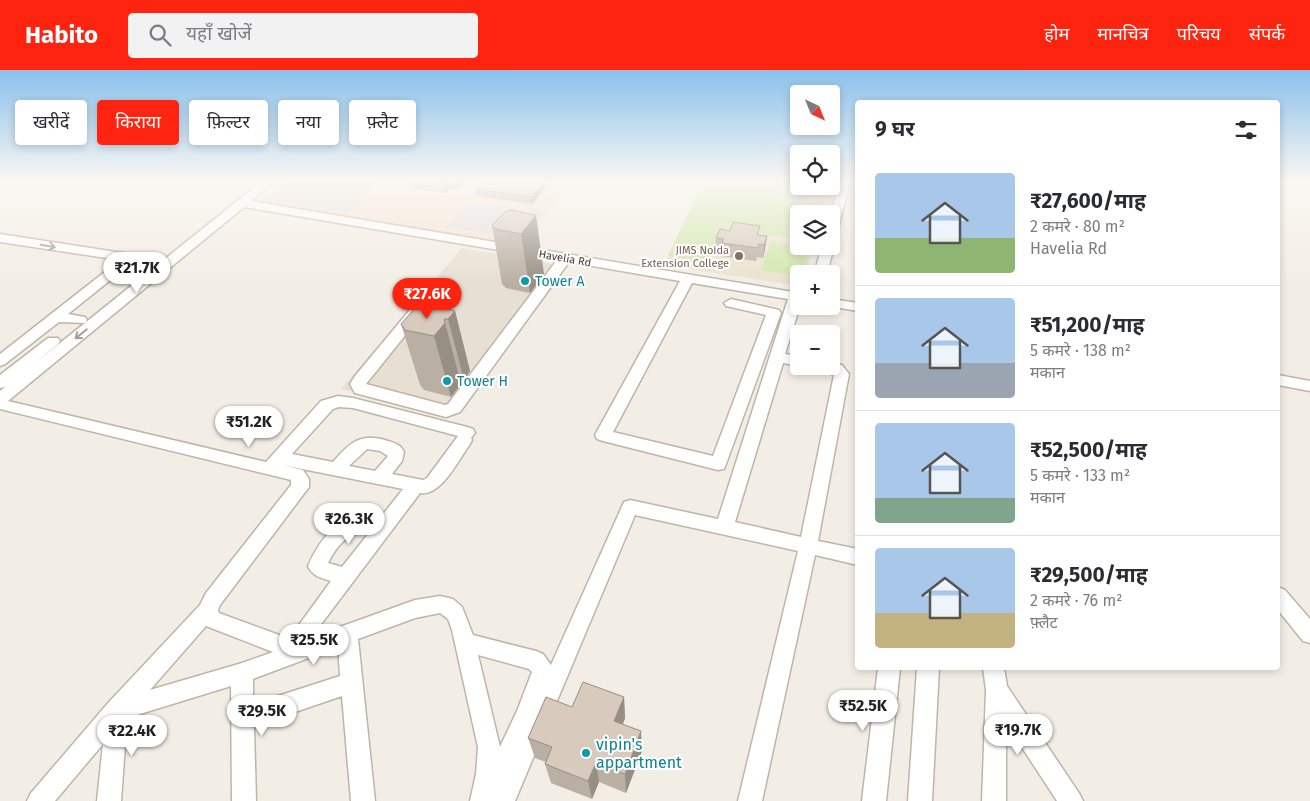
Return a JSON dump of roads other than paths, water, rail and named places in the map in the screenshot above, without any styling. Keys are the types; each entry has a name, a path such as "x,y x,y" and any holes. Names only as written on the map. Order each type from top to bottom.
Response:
{"street":[{"path":"0,383 217,216"},
{"path":"0,399 226,216"},
{"name":"Havelia Rd","path":"319,216 790,296"},
{"path":"0,238 155,262"},
{"path":"0,361 131,258"},
{"path":"438,285 360,380 358,384 360,389 446,410 454,408 565,258"},
{"path":"688,278 603,435 718,464 774,313 731,303"},
{"path":"840,304 855,306"},
{"path":"724,528 791,315"},
{"path":"56,316 80,320"},
{"path":"777,357 790,359"},
{"path":"750,801 808,547 842,374 840,372"},
{"path":"1280,380 1310,386"},
{"path":"0,404 273,463 336,470 415,486 425,486 433,483 465,437 353,403 338,401 327,405 273,463"},
{"path":"336,470 357,446 371,442 393,448 396,452 396,457 379,478"},
{"path":"39,801 116,710 207,611 213,598 300,487 300,479 297,475 273,463"},
{"path":"309,625 415,486"},
{"path":"503,801 630,507 855,556"},
{"path":"346,576 324,572 317,566 320,557 343,531 354,526 365,526 381,531"},
{"path":"1280,598 1306,623"},
{"path":"116,710 242,673 415,609 434,604 448,606 457,613 489,747 490,766 484,794"},
{"path":"207,611 212,619 298,652"},
{"path":"347,634 363,801"},
{"path":"464,642 536,661 543,670 540,683 514,745 504,766 484,794"},
{"path":"874,801 889,670"},
{"path":"920,801 928,670"},
{"path":"242,673 244,801"},
{"path":"994,801 996,679"},
{"path":"996,679 1071,801"},
{"path":"242,719 351,683"},
{"path":"109,801 116,710"}],"place":[{"name":"JIMS Noida Extension College","path":"739,256"},
{"name":"Tower A","path":"525,281"},
{"name":"Tower H","path":"447,381"},
{"name":"vipin's appartment","path":"586,753"}]}
